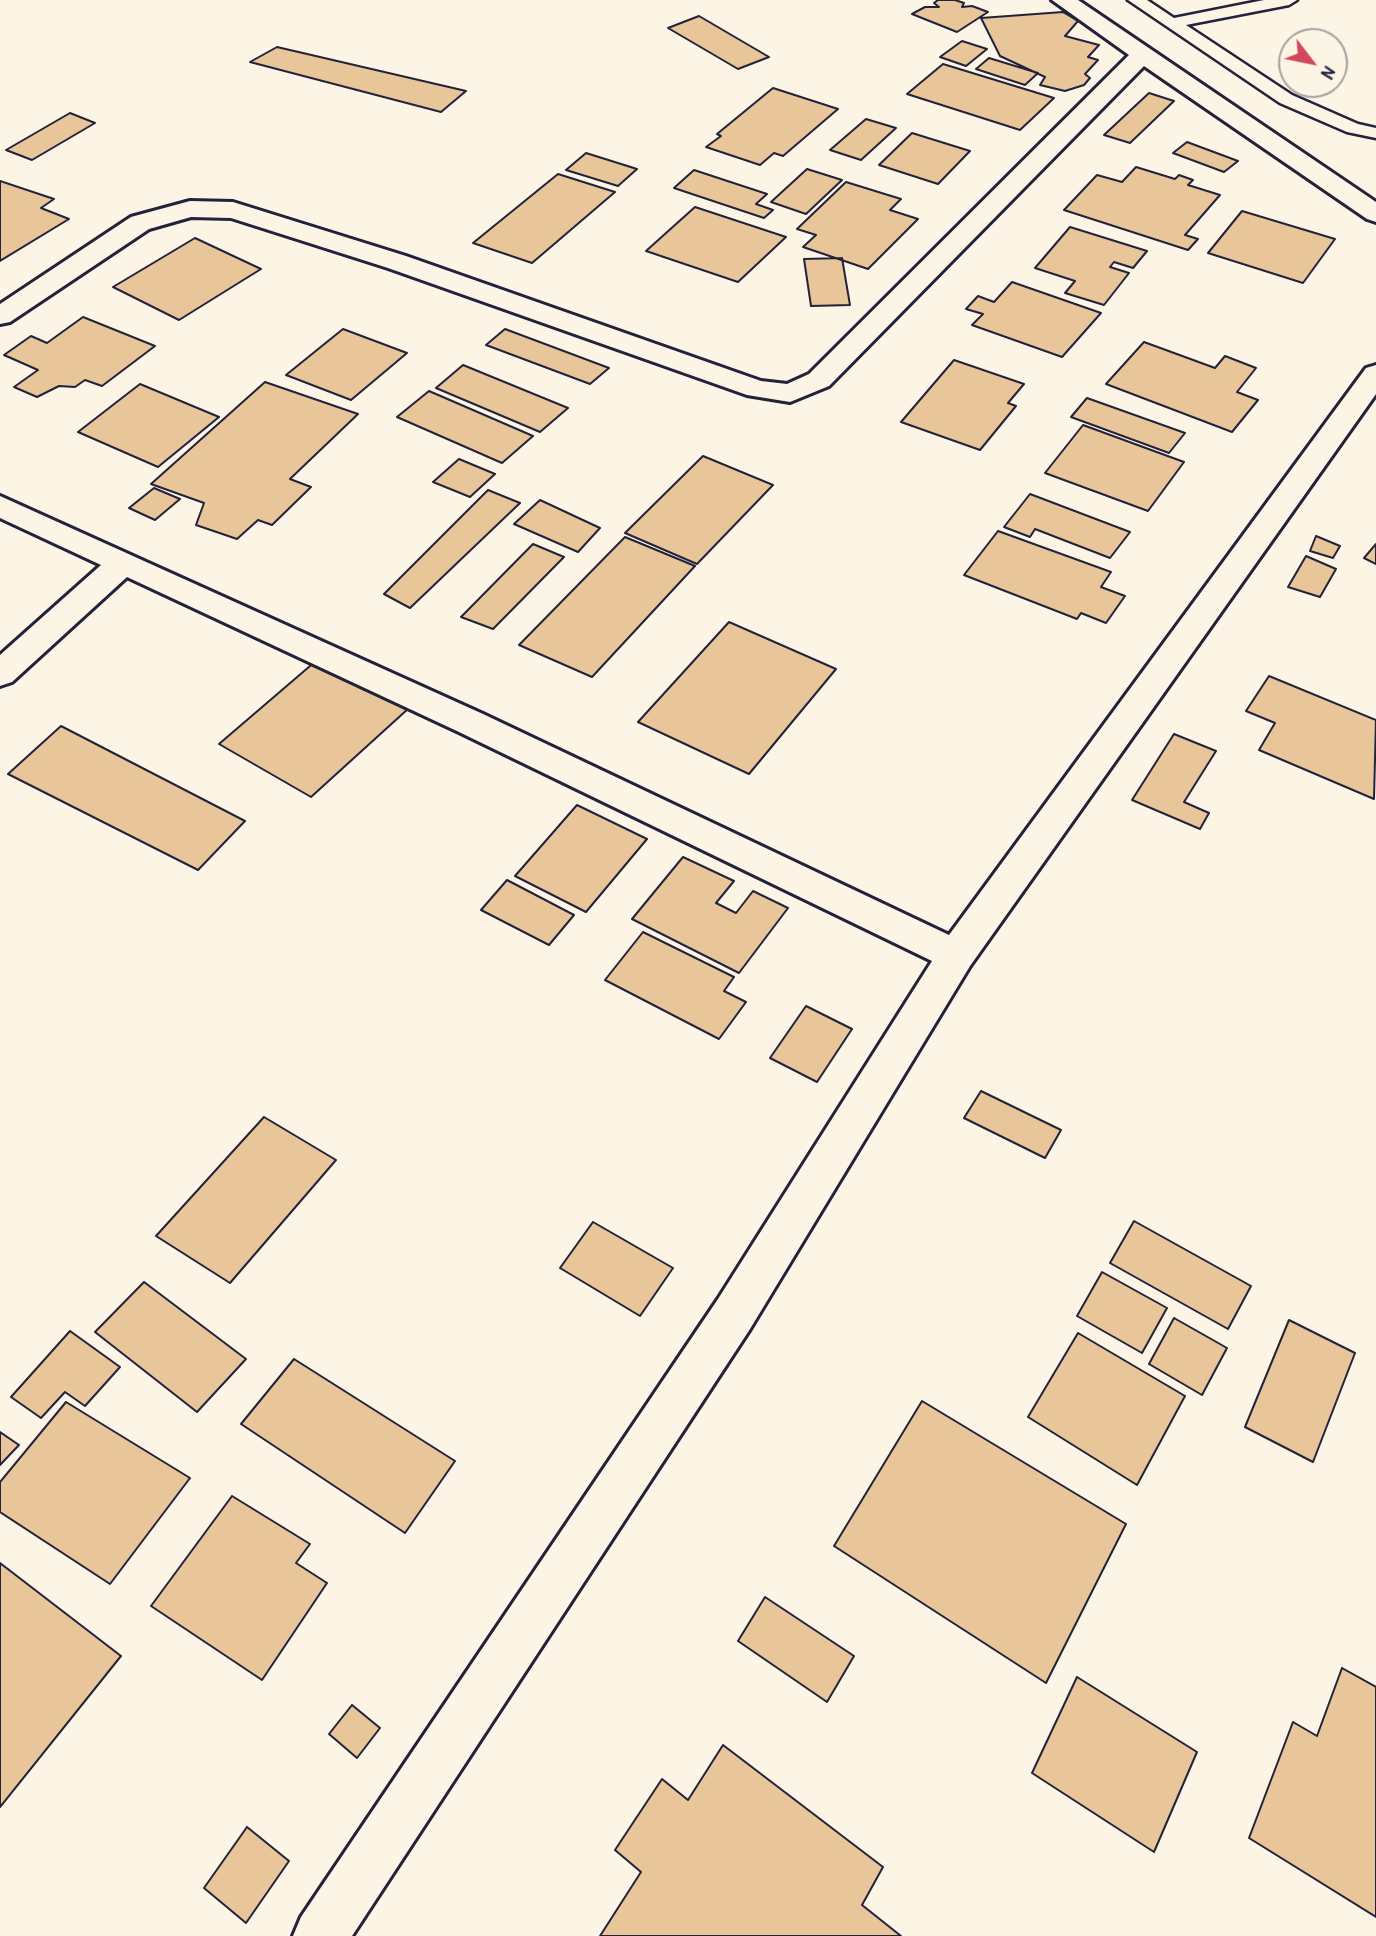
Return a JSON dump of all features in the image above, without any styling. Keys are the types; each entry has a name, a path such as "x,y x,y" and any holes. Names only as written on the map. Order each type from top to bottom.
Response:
{"street":[{"path":"1063,0 1376,214"},
{"path":"0,316 140,223 190,209 233,210 397,262 757,388 790,393 819,380 1143,54"},
{"path":"320,1936 734,1314 956,955 1376,373"},
{"path":"0,506 471,723 956,955"},
{"path":"0,674 123,563"}],"lane":[{"path":"1136,0 1286,99 1353,128 1376,133"},
{"path":"1172,23 1289,0"}],"building":[{"path":"938,0 955,0 964,3 962,7 972,6 988,12 957,32 912,14 925,7 939,7 934,3"},
{"path":"1063,12 1078,21 1065,36 1099,45 1088,57 1098,60 1085,74 1090,78 1084,85 1065,91 1040,85 1045,77 1000,56 981,18"},
{"path":"699,16 769,57 738,69 668,28"},
{"path":"962,41 987,49 966,66 940,57"},
{"path":"277,47 466,91 441,112 250,62"},
{"path":"989,58 1038,73 1025,85 976,69"},
{"path":"943,64 1054,98 1020,130 907,94"},
{"path":"773,88 838,109 783,156 774,153 760,165 706,147 721,136 717,134"},
{"path":"1149,93 1174,101 1130,143 1104,135"},
{"path":"70,113 95,123 32,160 6,150"},
{"path":"866,119 896,128 861,160 830,150"},
{"path":"912,133 970,151 938,184 879,165"},
{"path":"1187,142 1238,161 1224,172 1173,153"},
{"path":"586,153 637,169 618,186 566,170"},
{"path":"1136,167 1175,179 1179,175 1193,180 1188,185 1220,195 1185,235 1198,239 1188,250 1064,210 1097,175 1122,182"},
{"path":"807,169 842,180 806,214 771,202"},
{"path":"694,170 767,194 756,204 773,210 764,218 674,188"},
{"path":"558,174 615,192 532,263 473,243"},
{"path":"0,181 54,199 41,208 69,219 0,261"},
{"path":"846,182 901,199 890,210 918,219 868,269 803,247 816,235 797,229"},
{"path":"695,207 786,237 738,282 646,251"},
{"path":"1242,211 1335,239 1303,283 1208,253"},
{"path":"1070,227 1147,251 1133,268 1114,262 1110,267 1129,273 1104,305 1065,293 1075,281 1035,268"},
{"path":"195,238 261,269 179,320 113,287"},
{"path":"842,258 850,305 811,306 804,259"},
{"path":"1012,282 1101,313 1062,357 972,325 983,314 966,309 978,296 994,302"},
{"path":"83,317 155,346 102,386 85,380 75,387 59,386 37,397 14,387 38,370 4,355 31,336 47,343"},
{"path":"343,329 407,353 351,400 286,375"},
{"path":"505,329 609,368 590,384 486,345"},
{"path":"1144,342 1215,368 1225,356 1256,368 1237,392 1258,400 1232,432 1106,384"},
{"path":"954,360 1024,384 1008,403 1016,406 980,450 901,422"},
{"path":"463,365 568,408 540,432 436,388"},
{"path":"265,382 358,414 290,479 311,487 272,525 258,520 237,539 196,525 204,503 151,484"},
{"path":"140,384 219,417 158,467 78,432"},
{"path":"429,391 533,436 502,463 397,417"},
{"path":"1087,398 1185,433 1169,453 1071,417"},
{"path":"1083,425 1184,462 1148,511 1045,473"},
{"path":"703,456 773,485 697,564 625,533"},
{"path":"459,459 495,474 470,497 433,482"},
{"path":"154,488 180,499 155,520 129,508"},
{"path":"488,490 520,503 410,608 384,594"},
{"path":"1030,494 1130,532 1110,558 1035,529 1030,537 1004,527"},
{"path":"540,500 600,528 578,552 514,524"},
{"path":"998,531 1111,572 1101,587 1125,596 1106,623 1081,613 1077,619 964,575"},
{"path":"1316,536 1340,546 1333,558 1310,551"},
{"path":"625,537 695,566 592,677 519,645"},
{"path":"533,544 564,557 493,629 461,617"},
{"path":"1376,544 1376,564 1364,558"},
{"path":"1306,556 1336,569 1320,597 1288,587"},
{"path":"729,622 836,669 749,774 638,722"},
{"path":"317,660 409,708 311,797 219,744"},
{"path":"1269,676 1376,720 1374,799 1259,750 1275,723 1246,711"},
{"path":"61,726 245,821 198,870 8,774"},
{"path":"1174,734 1216,751 1184,802 1209,813 1200,829 1132,800"},
{"path":"577,805 647,839 586,912 515,876"},
{"path":"683,857 734,881 716,903 736,913 753,891 788,908 739,973 632,919"},
{"path":"507,880 574,915 549,945 481,910"},
{"path":"643,932 734,977 724,991 746,1002 719,1039 605,980"},
{"path":"806,1006 852,1029 817,1082 770,1058"},
{"path":"981,1091 1061,1130 1045,1158 964,1118"},
{"path":"264,1117 336,1160 230,1283 156,1236"},
{"path":"1134,1221 1251,1286 1228,1329 1110,1263"},
{"path":"593,1222 673,1268 640,1316 560,1268"},
{"path":"1102,1272 1167,1308 1142,1353 1077,1316"},
{"path":"144,1282 246,1359 197,1412 95,1332"},
{"path":"1174,1318 1227,1348 1202,1395 1149,1364"},
{"path":"1289,1320 1355,1353 1313,1462 1245,1427"},
{"path":"70,1331 120,1367 85,1406 65,1392 41,1418 11,1397"},
{"path":"1078,1333 1185,1396 1137,1485 1028,1417"},
{"path":"294,1359 455,1461 405,1533 241,1424"},
{"path":"922,1401 1126,1524 1046,1683 834,1546"},
{"path":"66,1402 190,1478 110,1584 0,1512 0,1482"},
{"path":"0,1432 19,1445 0,1465"},
{"path":"232,1496 310,1544 296,1563 327,1583 262,1680 151,1606"},
{"path":"0,1563 121,1656 0,1807"},
{"path":"765,1597 854,1656 827,1702 738,1641"},
{"path":"1342,1668 1376,1687 1376,1917 1249,1838 1293,1722 1317,1736"},
{"path":"1077,1677 1197,1752 1154,1852 1032,1773"},
{"path":"352,1705 380,1728 357,1758 329,1734"},
{"path":"723,1745 883,1867 862,1905 901,1936 600,1936 641,1872 615,1850 662,1779 688,1800"},
{"path":"247,1827 289,1861 246,1923 204,1888"}]}
